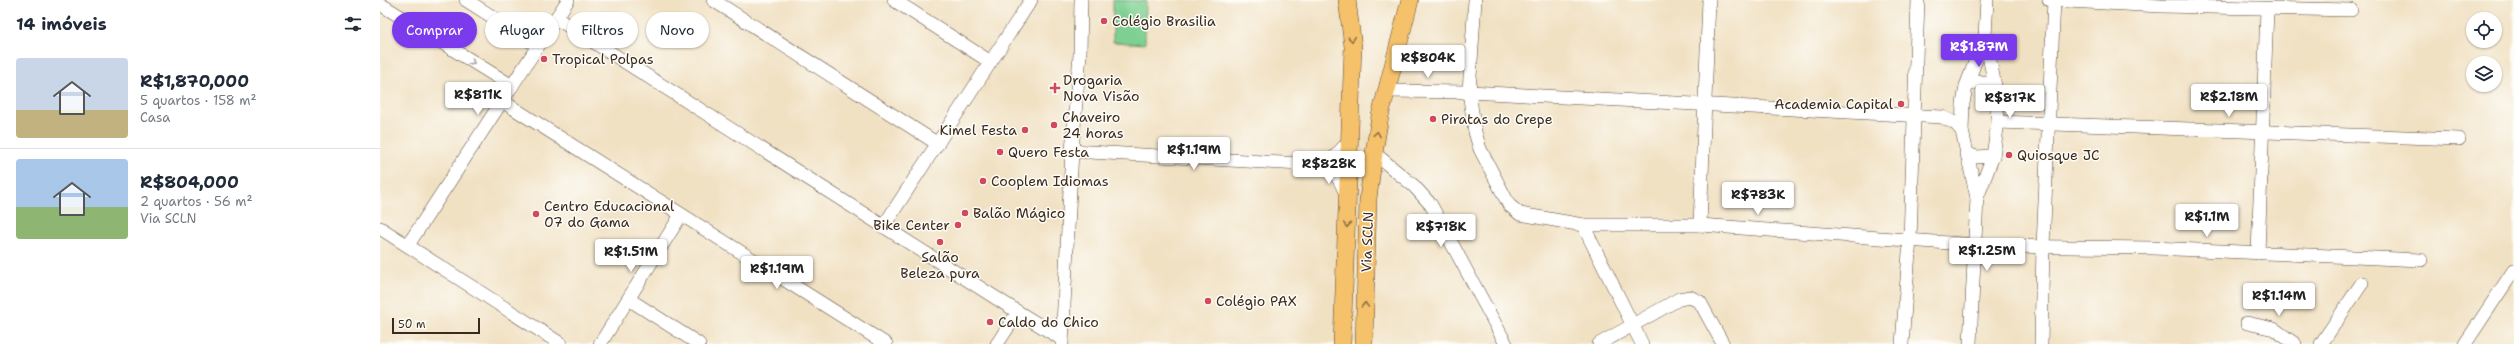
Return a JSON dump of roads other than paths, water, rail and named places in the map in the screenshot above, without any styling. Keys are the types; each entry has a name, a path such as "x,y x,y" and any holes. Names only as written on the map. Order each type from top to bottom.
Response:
{"main road":[{"name":"Via SCLN","path":"1342,344 1351,140 1353,47 1347,0"},
{"name":"Via SCLN","path":"1365,342 1368,199 1374,153 1380,116 1410,0"}],"street":[{"path":"466,0 485,12"},
{"path":"559,14 568,0"},
{"path":"712,0 938,144"},
{"path":"894,0 990,61"},
{"path":"883,227 1031,0"},
{"path":"1475,0 1469,92 1480,149 1509,205 1520,214 1583,225 1700,225 1910,239 1976,245"},
{"path":"1700,225 1709,0"},
{"path":"1902,344 1910,239 1918,0"},
{"path":"1977,198 1993,156 1998,122 1995,86 1985,36 1987,0"},
{"path":"2049,0 2268,9 2351,10"},
{"path":"2041,344 2043,246 2050,122 2054,0"},
{"path":"1062,341 1072,151 1080,54 1079,1"},
{"path":"380,4 512,86"},
{"path":"2258,253 2268,9"},
{"path":"559,20 1062,341"},
{"path":"1970,344 1976,245 1977,198 1962,131 1963,104 1966,86 1985,36"},
{"path":"408,245 537,48"},
{"path":"1966,86 1978,81 1995,86"},
{"path":"1387,91 1469,92 1942,117 1955,123 1962,131"},
{"path":"502,101 886,344"},
{"path":"1942,117 1957,111 1963,104"},
{"path":"1998,122 2050,122 2459,139"},
{"path":"1072,151 1318,165 1330,162 1351,140"},
{"path":"1374,153 1414,186 1431,205 1506,344"},
{"path":"1966,153 1976,157 1993,156"},
{"path":"1318,165 1332,171 1339,177 1348,198"},
{"path":"600,344 630,300 681,215"},
{"path":"1583,225 1642,344"},
{"path":"380,228 561,344"},
{"path":"1992,246 2043,246 2258,253 2421,260"},
{"path":"2465,344 2514,270"},
{"path":"2321,344 2362,283"},
{"path":"1599,344 1679,299 1690,297 1700,302 1722,344"},
{"path":"630,300 699,344"},
{"path":"997,344 1018,312"},
{"path":"2247,323 2274,329 2295,344"}],"place":[{"name":"Colégio Brasilia","path":"1104,21"},
{"name":"Tropical Polpas","path":"544,59"},
{"name":"Drogaria Nova Visão","path":"1055,88"},
{"name":"Academia Capital","path":"1901,104"},
{"name":"Piratas do Crepe","path":"1433,119"},
{"name":"Chaveiro 24 horas","path":"1054,125"},
{"name":"Kimel Festa","path":"1025,130"},
{"name":"Quero Festa","path":"1000,152"},
{"name":"Quiosque JC","path":"2009,155"},
{"name":"Cooplem Idiomas","path":"983,181"},
{"name":"Balão Mágico","path":"965,213"},
{"name":"Centro Educacional 07 do Gama","path":"536,214"},
{"name":"Bike Center","path":"958,225"},
{"name":"Salão Beleza pura","path":"940,242"},
{"name":"Colégio PAX","path":"1208,301"},
{"name":"Caldo do Chico","path":"990,322"}]}
